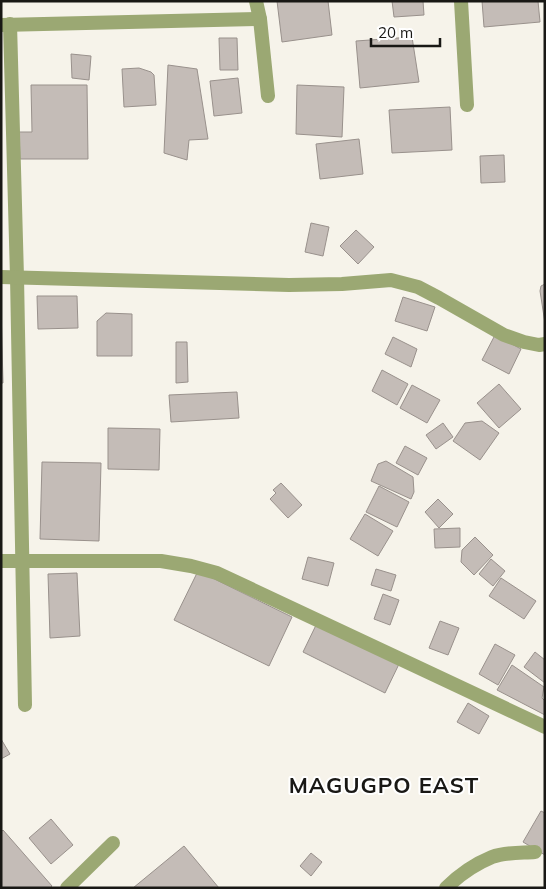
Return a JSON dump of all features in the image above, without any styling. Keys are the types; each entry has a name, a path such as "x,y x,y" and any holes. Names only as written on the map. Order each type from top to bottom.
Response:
{"street":[{"path":"256,1 260,19 268,96"},
{"path":"461,1 467,105"},
{"path":"26,705 17,277 5,24 260,19"},
{"path":"1,277 289,286 391,280 418,287 504,335 524,342 539,345 545,344"},
{"path":"1,561 160,562 191,566 217,573 545,727"},
{"path":"67,888 113,843"},
{"path":"446,888 472,867 492,857 535,852"}],"building":[{"path":"277,1 328,1 332,35 282,42"},
{"path":"392,1 423,1 424,15 394,17"},
{"path":"482,1 538,1 540,22 484,27"},
{"path":"412,37 419,82 360,88 356,41"},
{"path":"219,38 237,38 238,70 220,70"},
{"path":"71,54 91,56 89,80 72,78"},
{"path":"168,65 197,69 208,139 189,140 187,160 164,153"},
{"path":"139,68 154,75 156,105 124,107 122,69"},
{"path":"238,78 242,113 214,116 210,81"},
{"path":"31,85 87,85 88,159 20,159 19,132 32,132"},
{"path":"297,85 344,87 342,137 296,134"},
{"path":"450,107 452,150 392,153 389,110"},
{"path":"359,139 363,174 320,179 316,144"},
{"path":"504,155 505,182 481,183 480,156"},
{"path":"311,223 329,227 323,256 305,252"},
{"path":"356,230 374,247 358,264 340,246"},
{"path":"545,284 545,323 540,291 541,286"},
{"path":"37,296 77,296 78,328 38,329"},
{"path":"403,297 435,307 427,331 395,321"},
{"path":"1,307 3,383 1,383"},
{"path":"106,313 132,314 132,356 97,356 97,321"},
{"path":"495,335 521,349 509,374 482,360"},
{"path":"393,337 417,349 411,367 385,354"},
{"path":"176,342 187,342 188,382 176,383"},
{"path":"382,370 408,384 397,405 372,391"},
{"path":"499,384 521,409 499,428 477,403"},
{"path":"412,385 440,400 427,423 400,408"},
{"path":"237,392 239,418 171,422 169,395"},
{"path":"482,421 499,433 480,460 453,441 465,423"},
{"path":"443,423 453,437 436,449 426,435"},
{"path":"108,428 160,429 159,470 108,469"},
{"path":"405,446 427,458 418,475 396,463"},
{"path":"386,461 413,477 414,492 411,499 371,481 378,464"},
{"path":"42,462 101,463 99,541 40,539"},
{"path":"281,483 302,505 288,518 270,499 276,493 273,490"},
{"path":"379,486 409,502 397,527 366,512"},
{"path":"438,499 453,514 439,528 425,512"},
{"path":"365,514 393,531 378,556 350,539"},
{"path":"460,528 460,547 435,548 434,529"},
{"path":"475,537 493,555 474,575 461,562 462,550"},
{"path":"308,557 334,563 328,586 302,579"},
{"path":"491,559 505,571 493,586 479,574"},
{"path":"376,569 396,575 391,591 371,585"},
{"path":"198,571 292,617 269,666 174,620"},
{"path":"77,573 80,636 50,638 48,574"},
{"path":"501,578 536,601 524,619 489,596"},
{"path":"383,594 399,600 390,625 374,619"},
{"path":"318,621 400,662 385,693 303,652"},
{"path":"440,621 459,628 448,655 429,648"},
{"path":"495,644 515,655 498,685 479,674"},
{"path":"535,652 545,660 545,683 524,667"},
{"path":"512,665 544,687 542,698 545,701 545,715 497,690"},
{"path":"468,703 489,716 479,734 457,722"},
{"path":"1,739 10,754 1,759"},
{"path":"541,811 545,813 545,855 523,842"},
{"path":"51,819 73,845 51,864 29,838"},
{"path":"3,830 52,886 50,888 1,888 1,832"},
{"path":"184,846 219,888 133,888"},
{"path":"311,853 322,862 311,876 300,866"}],"district":[{"name":"MAGUGPO EAST","path":"384,785"}]}
